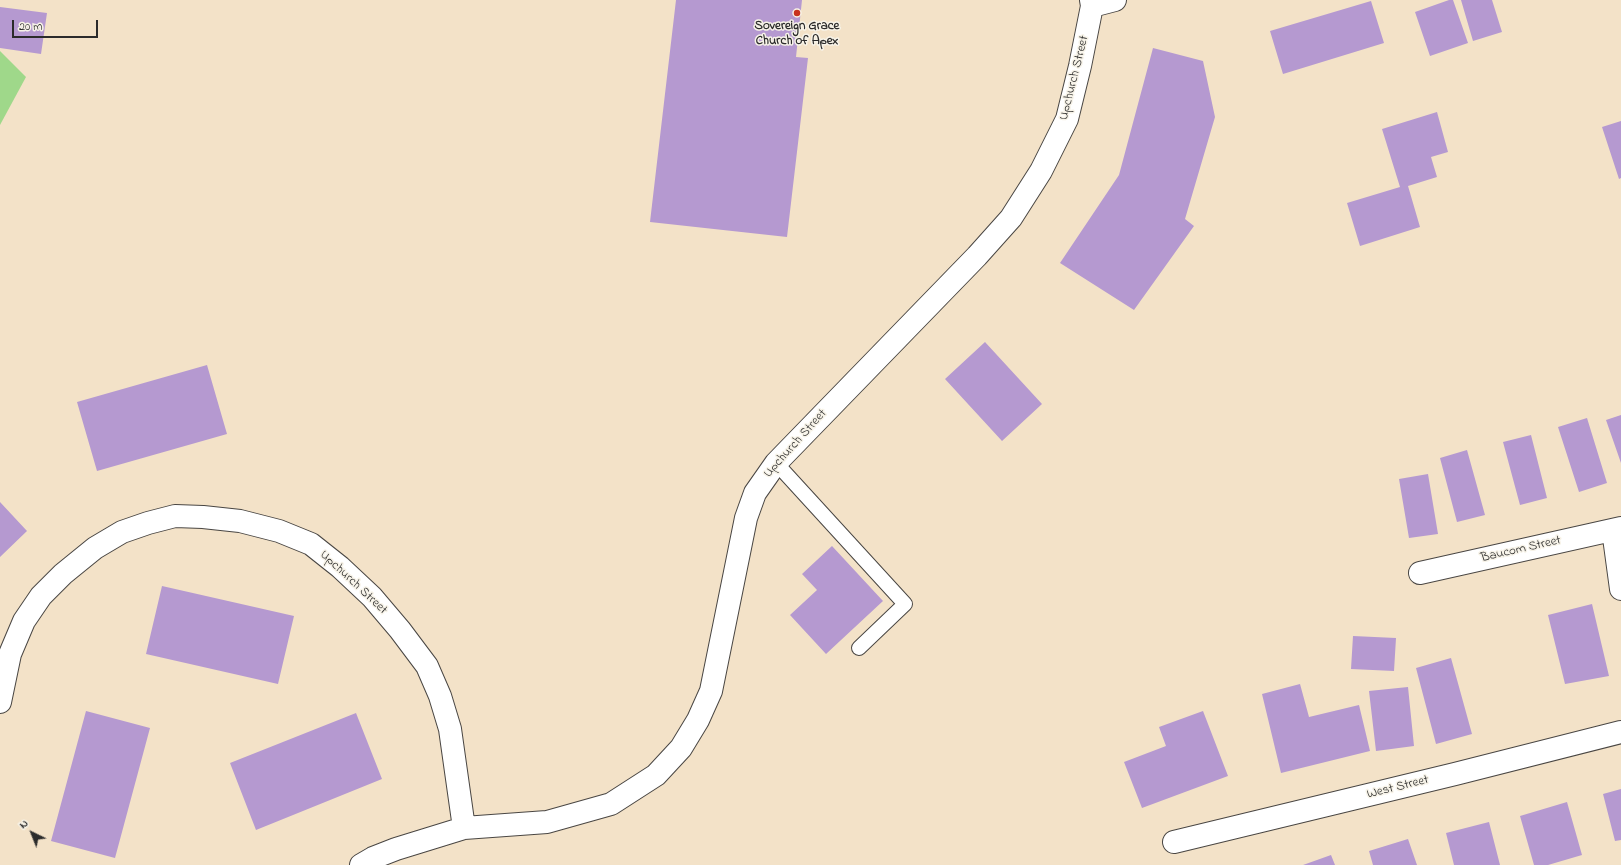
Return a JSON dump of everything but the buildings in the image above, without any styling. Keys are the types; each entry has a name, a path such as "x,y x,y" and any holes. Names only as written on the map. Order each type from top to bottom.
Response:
{"street":[{"path":"1092,3 1115,0"},
{"name":"Upchurch Street","path":"361,865 373,858 396,849 464,828 547,822 611,804 656,775 681,748 698,720 711,691 746,518 755,493 776,463 977,256 1011,218 1041,171 1067,118 1080,66 1092,3"},
{"name":"Upchurch Street","path":"0,702 10,654 24,621 41,596 63,574 95,548 122,532 175,516 240,521 280,531 311,544 340,567 372,597 400,630 427,666 440,696 450,729 464,828"},
{"path":"1617,529 1621,589"},
{"name":"Baucom Street","path":"1420,573 1617,529"},
{"name":"West Street","path":"1174,842 1621,732"}],"lane":[{"path":"776,463 905,604 859,648"}],"green space":[{"path":"0,51 26,77 0,125"}],"place":[{"name":"Sovereign Grace Church of Apex","path":"797,13"}]}
